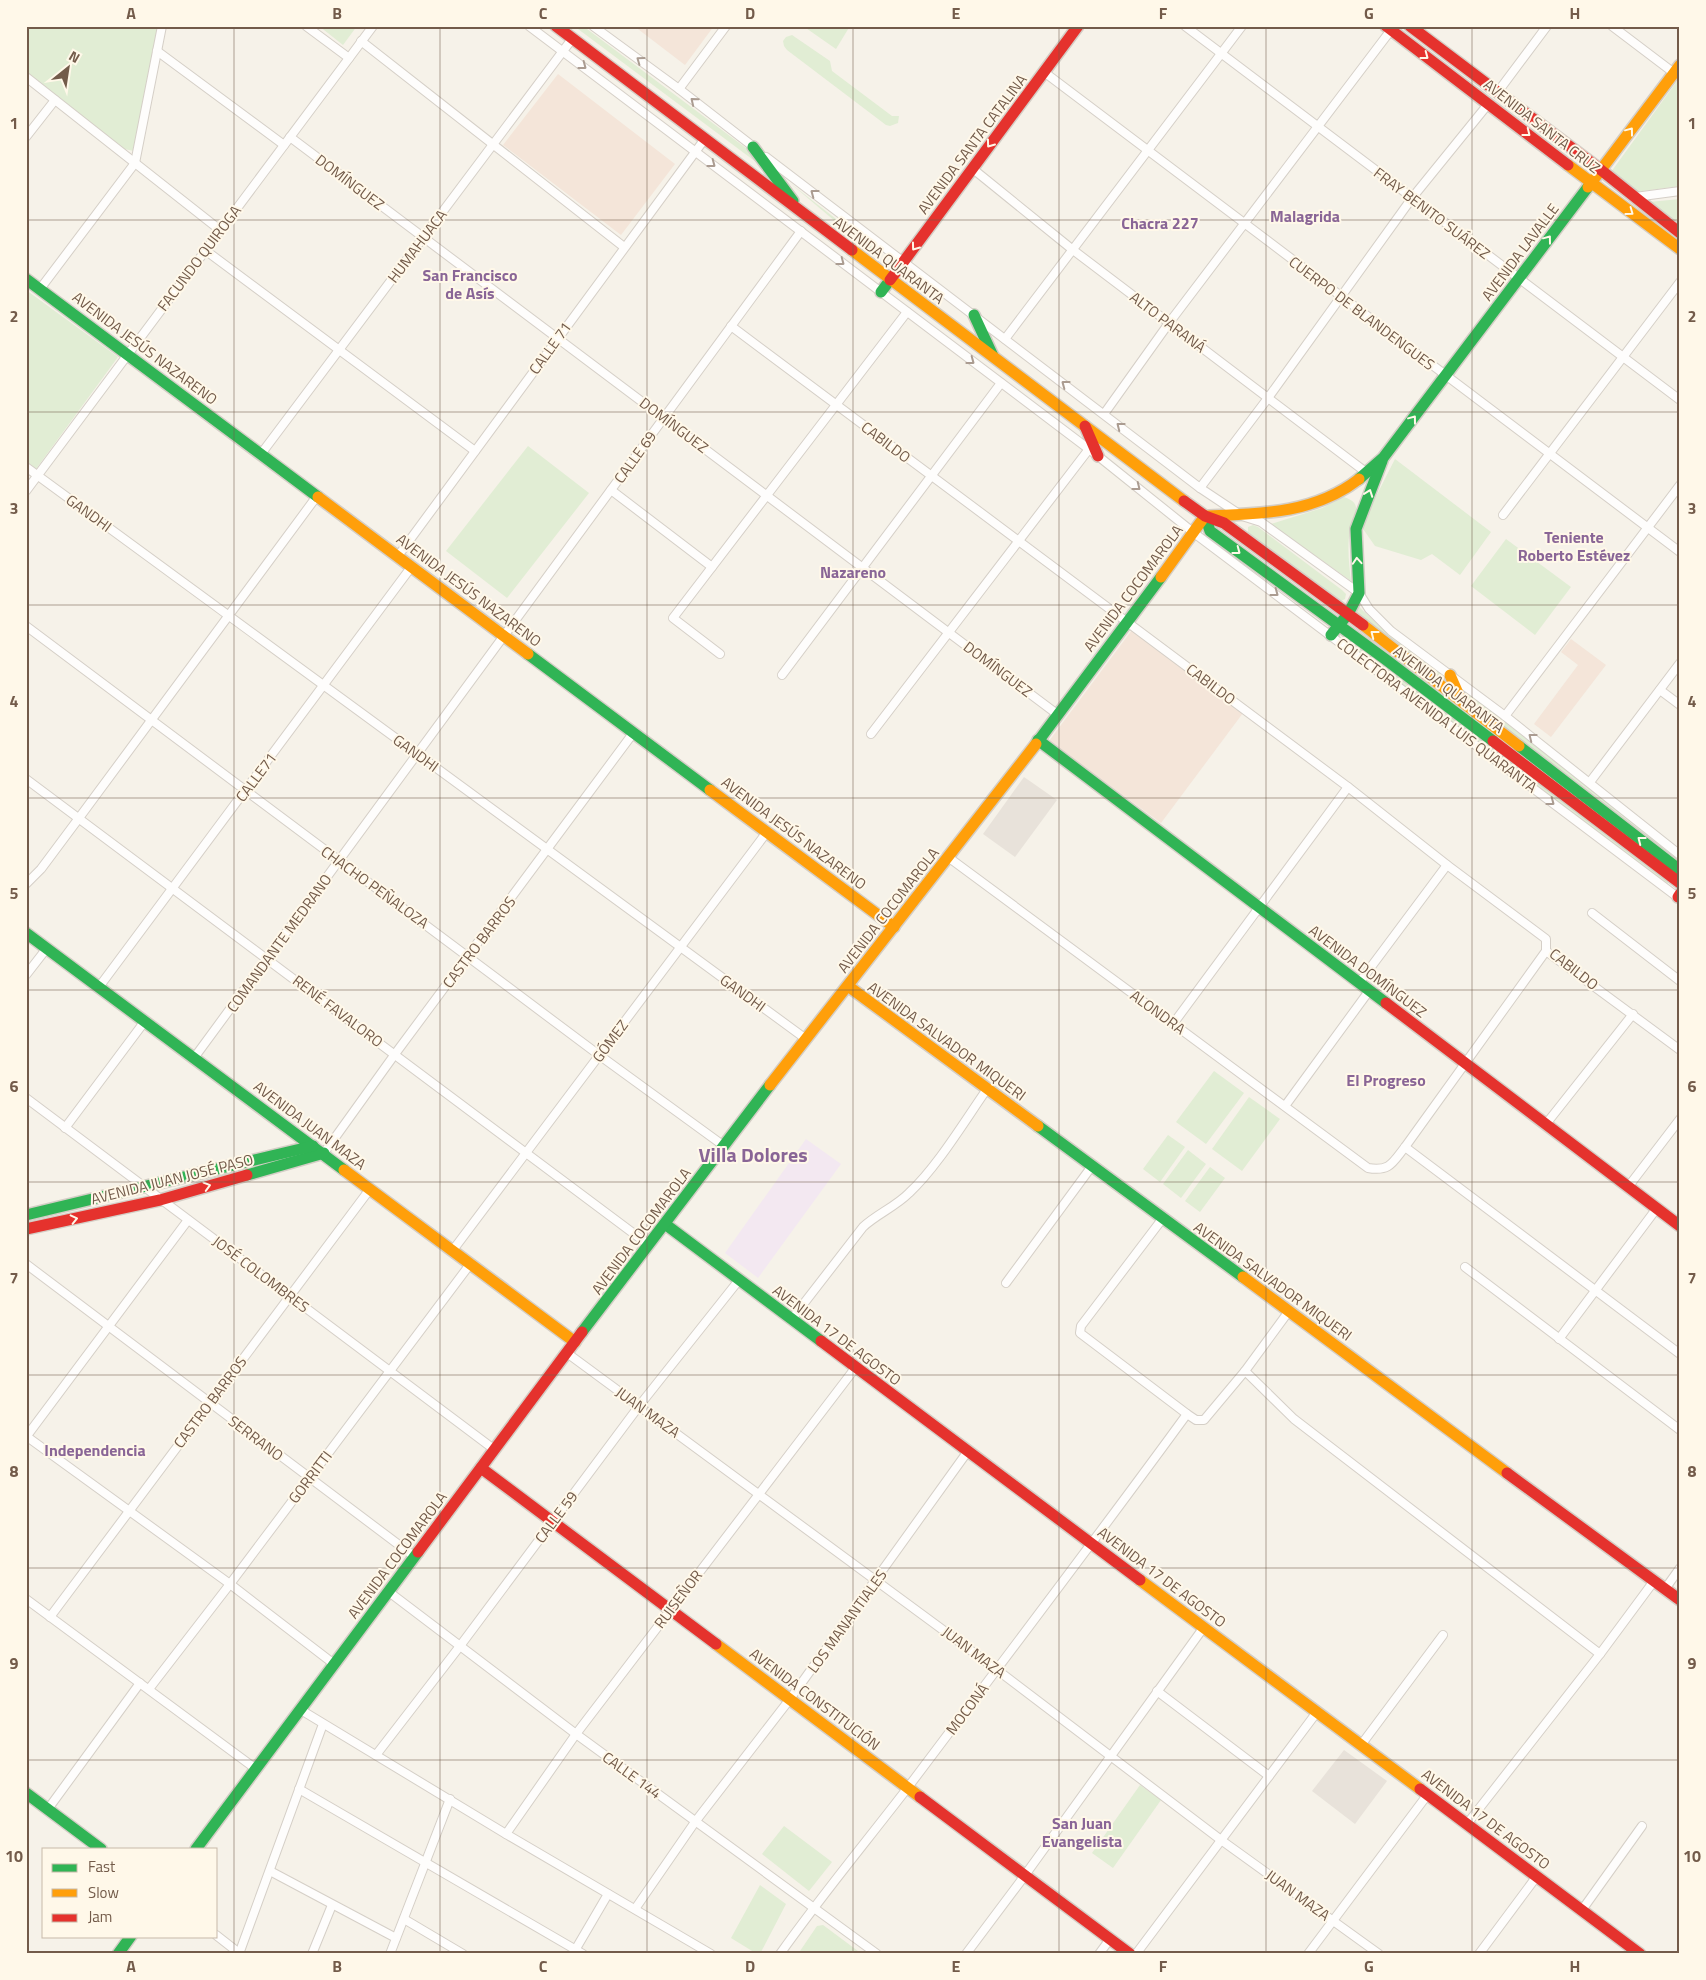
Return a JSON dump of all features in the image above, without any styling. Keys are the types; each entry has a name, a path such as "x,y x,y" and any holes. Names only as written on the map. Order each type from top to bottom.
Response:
{"main road":[{"name":"AVENIDA QUARANTA","path":"556,26 704,140 1205,516 1224,522 1348,614 1680,870"},
{"name":"AVENIDA SANTA CRUZ","path":"1410,26 1680,233"},
{"name":"AVENIDA SANTA CATALINA","path":"881,292 1076,27"},
{"name":"AVENIDA SANTA CRUZ","path":"1389,28 1680,249"},
{"name":"AVENIDA LAVALLE","path":"1205,516 1242,516 1283,512 1310,506 1339,493 1367,473 1383,458 1677,69"},
{"path":"753,147 803,214"},
{"name":"AVENIDA JESÚS NAZARENO","path":"27,281 128,354 894,927"},
{"path":"974,315 993,356"},
{"path":"1085,425 1094,453"},
{"name":"AVENIDA LAVALLE","path":"1359,593 1356,529 1383,458"},
{"name":"AVENIDA QUARANTA","path":"1205,516 1210,531 1335,631 1385,659 1680,883"},
{"name":"AVENIDA COCOMAROLA","path":"197,1848 575,1342 806,1039 1038,740 1205,516"},
{"path":"1335,631 1348,614 1359,593"},
{"path":"1450,675 1461,701"},
{"name":"AVENIDA DOMÍNGUEZ","path":"1038,740 1680,1226"},
{"name":"AVENIDA JUAN MAZA","path":"26,932 575,1342"},
{"name":"AVENIDA SALVADOR MIQUERI","path":"848,986 1680,1600"},
{"name":"AVENIDA JUAN JOSÉ PASO","path":"26,1215 313,1146"},
{"name":"AVENIDA JUAN JOSÉ PASO","path":"26,1229 160,1200 324,1153"},
{"name":"AVENIDA 17 DE AGOSTO","path":"665,1224 1640,1954"},
{"name":"AVENIDA CONSTITUCIÓN","path":"481,1468 1130,1954"},
{"path":"26,1793 100,1848"},
{"path":"118,1954 130,1938"}],"street":[{"path":"40,289 135,163 162,26"},
{"path":"306,26 349,58"},
{"name":"FACUNDO QUIROGA","path":"26,491 372,26"},
{"name":"COLECTORA AVENIDA LUIS QUARANTA","path":"530,26 1094,453 1194,533 1335,631 1679,897"},
{"path":"593,26 679,89 1200,488 1242,516 1261,522 1359,593 1369,609 1392,631 1590,782 1680,855"},
{"path":"679,89 726,26"},
{"name":"FRAY BENITO SUÁREZ","path":"1185,26 1680,400"},
{"path":"1005,339 1242,26"},
{"path":"1497,93 1547,26"},
{"path":"1612,26 1677,69"},
{"path":"1104,414 1169,323 1318,127 1389,28"},
{"name":"HUMAHUACA","path":"262,454 572,39"},
{"path":"361,41 624,247"},
{"path":"157,51 284,145"},
{"name":"CUERPO DE BLANDENGUES","path":"1044,72 1680,552"},
{"path":"26,77 220,230"},
{"path":"26,138 55,100"},
{"path":"1200,488 1268,398 1412,198 1489,104"},
{"name":"DOMÍNGUEZ","path":"290,137 1057,714"},
{"name":"CALLE 71","path":"398,556 704,140"},
{"name":"ALTO PARANÁ","path":"972,169 1073,250 1367,473"},
{"path":"1633,197 1680,191"},
{"name":"CALLE 69","path":"505,635 801,231"},
{"path":"205,250 475,451"},
{"path":"1503,515 1680,282"},
{"path":"720,654 672,618 768,496 907,312"},
{"name":"CABILDO","path":"731,326 1348,786 1447,865 1546,939 1546,951 1680,1050"},
{"path":"782,675 1001,383"},
{"path":"871,734 1019,540 1094,453"},
{"name":"GANDHI","path":"26,467 806,1039"},
{"path":"1505,716 1680,485"},
{"path":"610,490 712,566"},
{"path":"26,884 41,868 79,818 317,496"},
{"name":"CALLE71","path":"99,987 412,566"},
{"name":"CHACHO PEÑALOZA","path":"26,626 599,1055 724,1146"},
{"name":"COMANDANTE MEDRANO","path":"194,1058 505,635"},
{"path":"1590,782 1680,663"},
{"path":"1660,690 1680,705"},
{"name":"CASTRO BARROS","path":"324,1153 395,1054 634,732"},
{"name":"RENÉ FAVALORO","path":"26,779 649,1245"},
{"path":"1173,1024 1348,786"},
{"name":"GÓMEZ","path":"453,1250 767,832"},
{"name":"ALONDRA","path":"948,857 1368,1168 1380,1170 1390,1166 1406,1147"},
{"path":"1359,983 1447,865"},
{"path":"1592,913 1680,981"},
{"path":"26,974 47,948"},
{"path":"1546,951 1406,1147 1680,1354"},
{"path":"1285,1106 1369,991"},
{"path":"1546,1124 1632,1014"},
{"path":"65,1128 145,1021"},
{"path":"791,1320 863,1228 873,1218 909,1194 922,1180 987,1089"},
{"name":"JOSÉ COLOMBRES","path":"26,1098 495,1450"},
{"path":"1628,1187 1680,1119"},
{"path":"1006,1283 1092,1166"},
{"name":"CASTRO BARROS","path":"50,1617 370,1189"},
{"path":"1558,1339 1657,1208"},
{"path":"1162,1218 1081,1326 1080,1333 1187,1414 1196,1420 1204,1420 1245,1371 1289,1311"},
{"path":"188,1220 26,1436 230,1584 334,1664"},
{"name":"GORRITTI","path":"149,1689 471,1263"},
{"name":"SERRANO","path":"26,1264 415,1557"},
{"path":"1465,1268 1680,1430"},
{"name":"CALLE 59","path":"376,1755 639,1406 739,1280"},
{"name":"JUAN MAZA","path":"567,1353 996,1669 1221,1840 1379,1954"},
{"name":"RUISEÑOR","path":"506,1834 576,1734 856,1367"},
{"path":"1245,1371 1294,1419 1600,1654"},
{"name":"MOCONÁ","path":"780,1954 813,1906 907,1788 1093,1543 1187,1414"},
{"name":"LOS MANANTIALES","path":"635,1909 695,1822 790,1699 968,1451"},
{"path":"1665,1589 1680,1568"},
{"path":"1467,1824 1600,1654 1654,1581"},
{"name":"CALLE 144","path":"389,1592 576,1734 877,1954"},
{"path":"28,1603 140,1682 256,1769"},
{"path":"966,1954 1026,1875 1204,1627"},
{"path":"1361,1745 1443,1635"},
{"path":"48,1809 140,1682"},
{"path":"1157,1692 1269,1776"},
{"path":"301,1710 506,1834 711,1954"},
{"path":"1136,1954 1317,1712"},
{"path":"218,1937 239,1953 323,1724"},
{"path":"299,1789 577,1952 608,1894"},
{"path":"1308,1954 1428,1794"},
{"path":"390,1954 450,1799"},
{"path":"1582,1910 1642,1826"},
{"path":"270,1871 396,1938"},
{"path":"1479,1954 1537,1876"},
{"path":"312,1954 332,1905"},
{"path":"404,1919 463,1954"},
{"path":"1099,1954 1110,1939"}],"shaded area":[{"path":"634,26 714,26 685,65"},
{"path":"558,74 675,164 621,235 503,145"},
{"path":"1132,630 1243,713 1161,823 1049,741"},
{"path":"1571,639 1606,665 1551,737 1534,724 1578,665 1561,652"},
{"path":"1024,777 1057,800 1015,857 983,834"},
{"path":"806,1139 841,1164 758,1278 725,1253"},
{"path":"1344,1750 1387,1781 1355,1824 1312,1791"}],"green space":[{"path":"26,26 160,26 134,151 124,149 26,73"},
{"path":"319,26 357,26 343,45"},
{"path":"574,26 583,26 750,151 772,174"},
{"path":"803,26 850,26 836,49"},
{"path":"792,35 830,61 832,71 892,116 899,116 898,123 890,126 886,125 787,50 783,41 786,37"},
{"path":"1680,77 1680,186 1635,192 1611,172"},
{"path":"790,183 877,251 879,255 875,255"},
{"path":"1680,199 1680,225 1649,202"},
{"path":"26,290 118,357 36,469 26,461"},
{"path":"528,446 589,493 507,598 446,551"},
{"path":"1395,459 1491,532 1460,575 1432,554 1421,560 1375,546 1361,526"},
{"path":"1344,497 1350,499 1356,507 1349,542 1351,581 1271,524 1322,508"},
{"path":"1253,525 1342,590 1346,594 1345,599 1341,601 1248,533 1248,527"},
{"path":"1506,539 1571,587 1535,635 1471,586"},
{"path":"1358,606 1379,626 1446,677 1447,685 1355,614"},
{"path":"1354,642 1670,880 1667,885 1350,646"},
{"path":"1460,687 1680,859 1680,862 1463,697"},
{"path":"1214,1071 1244,1093 1206,1144 1176,1122"},
{"path":"1249,1097 1280,1119 1242,1171 1212,1149"},
{"path":"1168,1135 1185,1147 1160,1182 1143,1169"},
{"path":"1188,1150 1206,1164 1181,1198 1163,1184"},
{"path":"1210,1167 1225,1178 1200,1212 1185,1201"},
{"path":"1140,1785 1161,1800 1113,1868 1092,1853"},
{"path":"784,1826 832,1862 809,1891 762,1854"},
{"path":"760,1885 786,1904 760,1954 757,1954 731,1938"},
{"path":"823,1925 862,1954 798,1954 817,1926"}],"traffic: fast":[{"path":"753,147 793,201"},
{"path":"1359,479 1383,458 1588,187"},
{"path":"26,279 318,497"},
{"path":"881,292 890,280"},
{"path":"974,315 993,356"},
{"path":"1331,635 1348,614 1359,593 1356,529 1382,461"},
{"path":"1205,516 1210,531 1493,741"},
{"path":"1036,744 1161,577"},
{"path":"528,654 710,790"},
{"path":"1038,740 1386,1003"},
{"path":"1519,746 1680,870"},
{"path":"26,933 344,1170"},
{"path":"582,1332 770,1085"},
{"path":"1038,1126 1243,1277"},
{"path":"26,1215 313,1146"},
{"path":"247,1175 324,1153"},
{"path":"665,1224 821,1341"},
{"path":"197,1848 418,1552"},
{"path":"26,1793 100,1848"},
{"path":"118,1954 130,1938"}],"traffic: slow":[{"path":"1588,187 1680,65"},
{"path":"1568,165 1680,249"},
{"path":"852,250 1184,501"},
{"path":"1161,577 1205,516 1266,513 1305,506 1342,491 1359,479"},
{"path":"318,497 528,654"},
{"path":"1363,625 1519,746"},
{"path":"1450,675 1460,698"},
{"path":"770,1085 1036,744"},
{"path":"710,790 894,927"},
{"path":"848,986 1038,1126"},
{"path":"344,1170 575,1342"},
{"path":"1243,1277 1507,1473"},
{"path":"1140,1580 1420,1789"},
{"path":"716,1644 920,1797"}],"traffic: jam":[{"path":"556,26 852,250"},
{"path":"890,280 1078,26"},
{"path":"1386,26 1568,165"},
{"path":"1410,26 1601,170 1680,233"},
{"path":"1085,426 1098,456"},
{"path":"1184,501 1205,516 1224,523 1363,625"},
{"path":"1493,741 1680,883"},
{"path":"1386,1003 1680,1226"},
{"path":"26,1229 160,1200 247,1175"},
{"path":"418,1552 582,1332"},
{"path":"821,1341 1140,1580"},
{"path":"481,1468 716,1644"},
{"path":"1507,1473 1680,1600"},
{"path":"1420,1789 1640,1954"},
{"path":"920,1797 1130,1954"}],"district":[{"name":"Malagrida","path":"1305,216"},
{"name":"Chacra 227","path":"1160,223"},
{"name":"San Francisco de Asís","path":"470,284"},
{"name":"Teniente Roberto Estévez","path":"1574,546"},
{"name":"Nazareno","path":"853,572"},
{"name":"El Progreso","path":"1386,1080"},
{"name":"Villa Dolores","path":"753,1154"},
{"name":"Independencia","path":"95,1450"},
{"name":"San Juan Evangelista","path":"1082,1832"}]}
